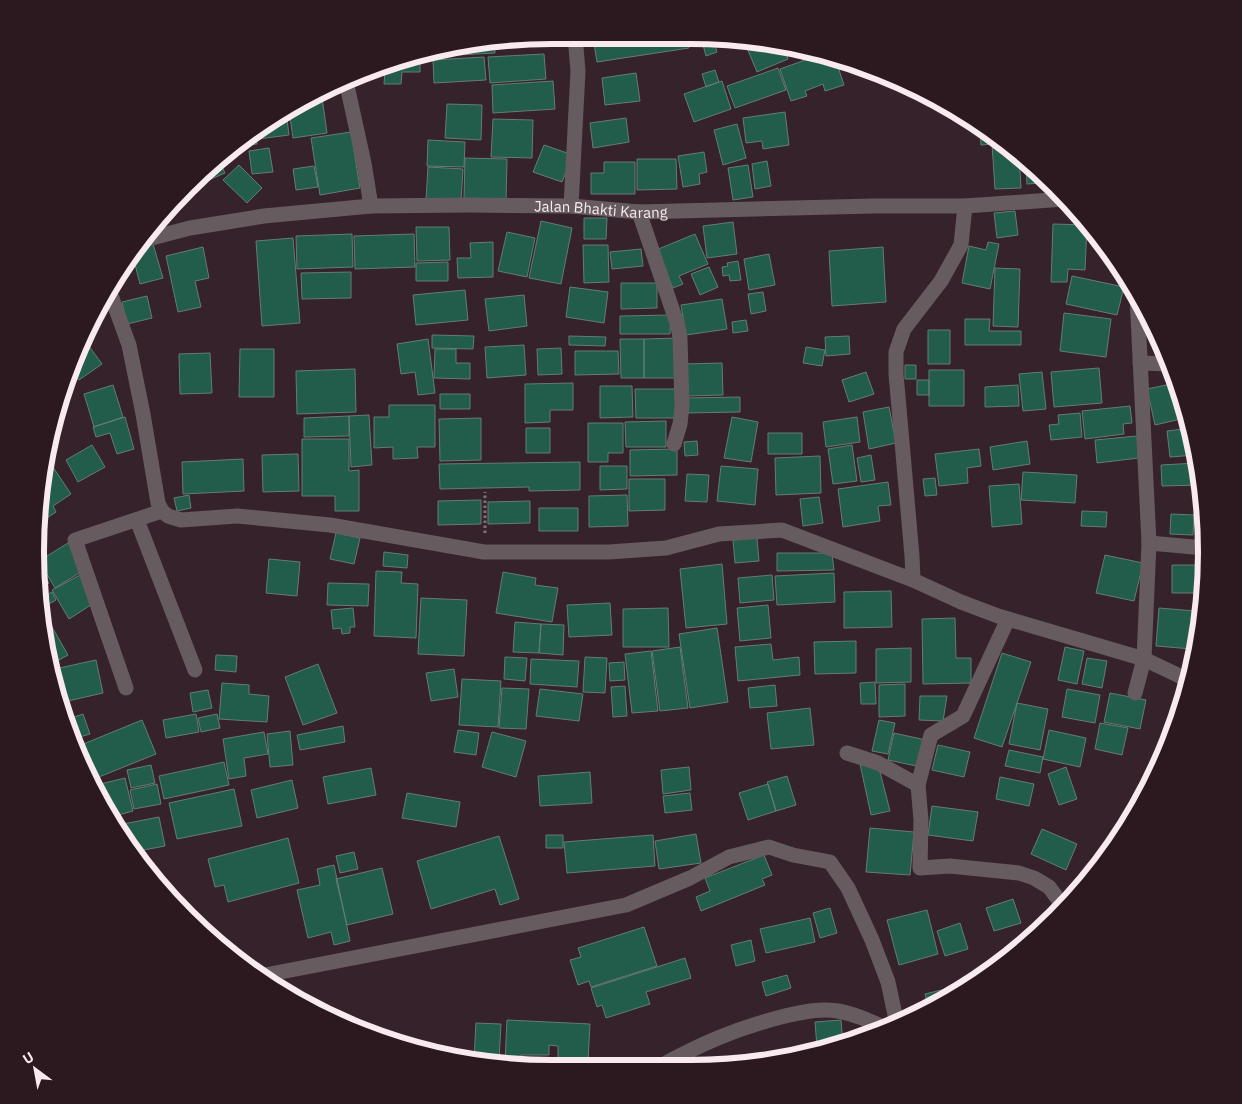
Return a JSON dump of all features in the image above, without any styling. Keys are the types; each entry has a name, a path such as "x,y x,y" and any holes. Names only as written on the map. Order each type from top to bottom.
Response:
{"street":[{"path":"571,206 578,71 576,44"},
{"path":"347,87 364,163 370,206"},
{"name":"Jalan Bhakti Karang","path":"153,238 190,228 264,216 370,206 470,204 571,206 639,212 874,206 965,206 1056,201"},
{"path":"913,580 896,374 896,352 904,329 941,281 955,259 961,245 965,206"},
{"path":"639,212 678,326 680,338 682,406 680,424 674,444"},
{"path":"112,298 129,345 158,503 162,511 168,516 181,520 237,516 330,525 484,552 609,552 666,548 719,534 782,530 913,580 961,602 1008,619 1144,660 1182,677"},
{"path":"1135,693 1144,660 1150,543 1138,312"},
{"path":"1140,363 1162,364"},
{"path":"126,688 75,540 162,511"},
{"path":"137,520 195,670"},
{"path":"1150,543 1198,547"},
{"path":"1008,619 963,716 931,735 918,784 921,820 920,868 950,866 1019,873 1049,886 1059,900"},
{"path":"846,753 878,763 918,784"},
{"path":"269,974 626,905 690,878 729,857 769,847 793,855 830,862 848,888 872,940 888,982 895,1017"},
{"path":"672,1060 694,1048 751,1025 811,1010 837,1011 855,1015 877,1025"}],"path":[{"path":"484,552 485,492"}],"building":[{"path":"594,44 688,44 689,48 597,62"},
{"path":"703,45 715,45 717,52 706,56"},
{"path":"495,47 495,53 446,56"},
{"path":"747,47 786,53 788,59 757,72"},
{"path":"544,54 546,79 490,83 488,57"},
{"path":"484,57 486,80 434,83 433,60"},
{"path":"810,58 822,61 838,66 844,85 825,91 823,84 805,91 807,96 791,101 780,69"},
{"path":"420,61 420,72 402,72 401,84 384,84 385,72"},
{"path":"778,68 786,90 735,108 727,86"},
{"path":"715,70 719,82 706,87 702,74"},
{"path":"636,73 640,101 605,105 602,78"},
{"path":"553,81 555,109 493,113 492,85"},
{"path":"722,81 731,109 694,122 684,94"},
{"path":"322,99 327,133 293,138 290,117"},
{"path":"447,104 482,105 481,140 445,138"},
{"path":"785,112 789,145 763,149 762,141 746,143 743,118"},
{"path":"626,118 629,142 593,148 590,123"},
{"path":"287,119 289,135 258,139 270,129"},
{"path":"493,119 533,120 532,158 491,157"},
{"path":"737,124 746,158 723,165 714,130"},
{"path":"351,132 360,188 320,195 311,138"},
{"path":"980,135 999,149 1020,166 1021,188 995,189 992,144 981,145"},
{"path":"256,139 257,144 248,145"},
{"path":"428,140 465,142 464,167 427,166"},
{"path":"544,145 573,155 562,182 533,172"},
{"path":"269,148 273,172 252,174 249,151"},
{"path":"704,152 707,172 699,174 700,184 683,187 678,156"},
{"path":"465,158 507,159 506,201 464,199"},
{"path":"637,159 676,159 677,189 637,190"},
{"path":"767,161 771,186 755,189 752,164"},
{"path":"604,162 635,162 635,194 591,194 591,173 604,173"},
{"path":"239,165 262,188 247,203 223,180"},
{"path":"748,165 753,197 733,200 728,168"},
{"path":"222,166 225,173 205,182"},
{"path":"314,166 318,187 296,190 293,169"},
{"path":"428,167 463,169 461,201 426,200"},
{"path":"1026,171 1039,183 1027,184"},
{"path":"1015,211 1018,235 997,238 994,213"},
{"path":"584,218 607,218 606,239 584,239"},
{"path":"541,221 572,228 561,284 529,278"},
{"path":"733,222 737,254 707,258 703,226"},
{"path":"1053,224 1078,225 1087,235 1085,270 1068,269 1067,282 1051,282"},
{"path":"416,227 449,227 450,260 417,261"},
{"path":"507,232 535,238 527,277 498,271"},
{"path":"352,234 353,267 297,269 296,236"},
{"path":"414,234 415,267 355,269 354,236"},
{"path":"695,234 708,264 679,276 683,284 673,288 656,250"},
{"path":"293,238 300,323 262,326 256,241"},
{"path":"493,242 493,277 458,278 457,258 471,258 470,243"},
{"path":"988,242 999,244 990,289 962,283 969,246 986,250"},
{"path":"153,244 163,278 140,284 134,263 147,246"},
{"path":"583,245 608,245 609,282 584,283"},
{"path":"203,247 209,278 195,281 201,307 178,312 166,256"},
{"path":"883,247 886,302 832,306 829,251"},
{"path":"641,249 643,266 612,269 610,252"},
{"path":"769,254 775,285 749,290 744,259"},
{"path":"738,261 741,280 730,281 729,275 723,276 722,267 728,266 727,263"},
{"path":"448,262 448,281 416,281 416,263"},
{"path":"709,267 718,287 700,295 691,274"},
{"path":"995,268 1020,269 1018,327 993,326"},
{"path":"351,272 351,298 302,299 301,273"},
{"path":"1072,276 1124,288 1117,315 1066,304"},
{"path":"621,283 657,283 657,308 621,309"},
{"path":"570,287 608,292 604,323 566,317"},
{"path":"465,290 468,320 416,325 413,295"},
{"path":"763,292 766,311 751,314 748,294"},
{"path":"524,295 527,326 489,331 485,299"},
{"path":"147,296 152,318 127,324 122,302"},
{"path":"722,299 727,329 686,335 681,305"},
{"path":"1064,313 1111,319 1106,357 1060,351"},
{"path":"671,315 670,334 620,334 620,316"},
{"path":"965,319 990,319 989,331 1021,331 1021,345 965,345"},
{"path":"746,320 748,331 733,333 732,322"},
{"path":"928,330 950,330 950,364 928,364"},
{"path":"432,335 474,336 473,349 432,348"},
{"path":"569,336 606,337 605,346 569,345"},
{"path":"849,336 850,354 826,356 825,337"},
{"path":"679,338 679,378 644,378 644,339"},
{"path":"428,339 435,393 418,395 415,372 401,374 397,344"},
{"path":"620,339 644,339 644,378 621,378"},
{"path":"88,345 102,364 79,380 76,375"},
{"path":"524,345 526,375 487,378 485,347"},
{"path":"806,347 825,350 822,366 803,363"},
{"path":"561,348 562,374 538,375 537,349"},
{"path":"240,349 274,349 274,397 239,397"},
{"path":"435,349 456,349 456,363 470,363 470,379 434,378"},
{"path":"575,351 618,351 619,374 575,375"},
{"path":"210,353 212,393 180,394 179,354"},
{"path":"722,363 723,395 685,396 684,364"},
{"path":"905,365 916,365 916,379 905,379"},
{"path":"1099,368 1102,403 1054,407 1051,372"},
{"path":"355,369 356,412 297,414 296,371"},
{"path":"929,370 964,370 964,406 929,406"},
{"path":"866,372 874,394 849,402 842,380"},
{"path":"1042,372 1046,409 1023,411 1019,374"},
{"path":"917,380 929,380 929,395 917,395"},
{"path":"573,383 573,410 550,410 550,422 525,423 525,384"},
{"path":"1169,384 1181,419 1155,425 1147,389"},
{"path":"113,385 123,417 94,427 84,394"},
{"path":"1018,385 1019,406 985,407 985,387"},
{"path":"600,386 632,386 633,417 600,418"},
{"path":"635,389 678,389 678,418 636,418"},
{"path":"440,394 470,394 470,409 440,409"},
{"path":"740,397 740,412 685,413 685,398"},
{"path":"389,405 435,405 435,447 417,447 418,458 393,459 393,447 374,448 374,417 389,417"},
{"path":"1130,406 1132,423 1123,424 1124,434 1085,439 1082,411"},
{"path":"889,407 896,443 869,449 863,412"},
{"path":"1080,413 1082,437 1051,440 1049,425 1059,424 1058,415"},
{"path":"369,415 372,465 351,467 349,416"},
{"path":"349,416 349,436 304,437 304,418"},
{"path":"125,417 134,449 117,454 110,433 96,437 93,427"},
{"path":"732,417 758,422 751,462 724,458"},
{"path":"857,417 860,442 826,447 823,422"},
{"path":"481,418 481,460 440,461 439,419"},
{"path":"666,421 666,447 626,447 625,422"},
{"path":"588,423 623,423 623,453 608,453 608,462 588,462"},
{"path":"526,428 550,428 550,453 526,453"},
{"path":"1183,429 1188,456 1170,457 1167,431"},
{"path":"768,433 802,433 802,454 768,454"},
{"path":"1137,436 1139,458 1097,463 1095,440"},
{"path":"302,439 349,439 349,471 359,470 359,511 335,511 335,496 302,496"},
{"path":"697,441 698,455 685,456 684,442"},
{"path":"1027,441 1030,464 993,470 990,447"},
{"path":"92,445 105,467 78,482 66,460"},
{"path":"852,445 857,481 833,484 828,449"},
{"path":"677,449 677,475 630,476 630,450"},
{"path":"979,449 981,466 967,468 968,483 939,486 935,454"},
{"path":"298,454 299,491 263,492 262,455"},
{"path":"871,455 875,480 861,482 857,458"},
{"path":"820,456 821,493 776,495 775,458"},
{"path":"243,459 244,491 183,494 182,462"},
{"path":"580,462 580,490 529,491 529,487 440,489 439,464"},
{"path":"1190,463 1194,485 1162,486 1161,465"},
{"path":"600,466 627,466 627,489 600,490"},
{"path":"721,466 758,469 755,505 717,501"},
{"path":"53,467 71,494 53,506 56,512 45,519 48,486"},
{"path":"1023,472 1077,475 1075,503 1021,500"},
{"path":"687,474 709,475 707,502 685,501"},
{"path":"935,478 937,495 925,496 923,479"},
{"path":"629,479 665,479 665,510 629,511"},
{"path":"888,482 891,505 878,506 880,521 843,527 838,489"},
{"path":"1019,484 1022,524 992,527 989,486"},
{"path":"189,495 191,508 177,511 174,498"},
{"path":"627,495 628,526 589,527 589,496"},
{"path":"819,497 823,523 803,526 800,499"},
{"path":"481,500 481,524 438,525 438,501"},
{"path":"530,501 530,523 488,524 488,502"},
{"path":"539,508 578,508 578,531 539,531"},
{"path":"1082,511 1107,512 1106,527 1081,526"},
{"path":"1171,514 1194,515 1193,535 1170,534"},
{"path":"336,533 360,538 354,564 330,559"},
{"path":"757,538 759,561 735,563 733,540"},
{"path":"68,543 84,570 55,588 45,570 44,558"},
{"path":"384,552 408,555 407,568 383,566"},
{"path":"777,553 832,553 834,570 777,571"},
{"path":"1105,555 1143,563 1134,601 1096,593"},
{"path":"269,559 300,562 297,596 266,593"},
{"path":"722,564 727,624 686,628 680,569"},
{"path":"1172,565 1198,565 1196,593 1172,593"},
{"path":"376,571 402,572 401,583 418,584 416,638 374,636"},
{"path":"503,572 536,578 535,585 558,588 552,622 496,613"},
{"path":"834,573 835,602 777,605 775,576"},
{"path":"80,575 94,603 69,619 52,590"},
{"path":"772,575 774,600 740,603 738,578"},
{"path":"45,576 49,583 45,585"},
{"path":"328,583 369,584 368,606 327,605"},
{"path":"891,591 892,627 844,628 844,592"},
{"path":"52,592 56,600 47,605 46,595"},
{"path":"421,598 467,600 464,656 418,654"},
{"path":"610,603 612,635 569,637 567,605"},
{"path":"768,605 771,638 740,641 737,608"},
{"path":"353,608 355,627 350,627 350,633 342,634 341,628 333,629 331,610"},
{"path":"668,608 669,647 623,647 623,609"},
{"path":"1159,608 1195,611 1188,649 1156,646"},
{"path":"955,618 956,658 971,658 971,683 923,684 922,619"},
{"path":"48,621 68,655 56,662"},
{"path":"515,622 541,624 539,653 513,652"},
{"path":"541,624 564,625 563,655 539,653"},
{"path":"717,628 728,702 690,708 679,634"},
{"path":"856,641 856,673 815,674 814,642"},
{"path":"771,644 773,660 799,657 800,675 738,681 735,647"},
{"path":"680,647 688,708 660,711 652,651"},
{"path":"1065,647 1084,651 1077,684 1058,680"},
{"path":"911,648 911,682 876,683 876,649"},
{"path":"651,651 658,711 632,713 625,654"},
{"path":"1002,653 1031,662 1002,747 974,738"},
{"path":"216,655 237,656 236,672 215,670"},
{"path":"505,657 527,658 525,681 504,679"},
{"path":"585,657 607,658 605,693 583,692"},
{"path":"1087,658 1107,661 1102,688 1082,684"},
{"path":"531,659 579,661 577,687 530,684"},
{"path":"96,660 103,693 67,701 58,668"},
{"path":"624,662 625,680 610,681 609,663"},
{"path":"318,664 337,713 303,725 285,677"},
{"path":"454,669 458,697 431,701 426,673"},
{"path":"462,679 501,681 498,727 459,725"},
{"path":"875,682 876,704 861,704 860,683"},
{"path":"222,683 249,685 249,694 269,696 267,722 219,719"},
{"path":"905,684 905,716 879,717 879,685"},
{"path":"775,685 777,706 750,708 748,688"},
{"path":"625,686 627,716 613,717 611,687"},
{"path":"502,688 529,689 526,729 499,728"},
{"path":"540,689 583,694 579,721 536,716"},
{"path":"1067,689 1100,695 1095,723 1062,717"},
{"path":"208,690 212,708 193,712 190,693"},
{"path":"1110,693 1146,700 1140,729 1104,722"},
{"path":"920,696 947,696 943,721 919,720"},
{"path":"1017,703 1048,709 1040,750 1009,744"},
{"path":"810,708 814,745 771,749 767,713"},
{"path":"83,714 90,734 79,737 72,718"},
{"path":"196,714 199,732 166,738 163,720"},
{"path":"217,714 220,728 201,732 198,718"},
{"path":"142,720 156,754 97,778 82,745"},
{"path":"879,720 895,723 888,754 872,751"},
{"path":"1100,723 1128,728 1122,755 1095,749"},
{"path":"343,726 345,742 300,750 297,735"},
{"path":"458,730 479,733 476,755 454,752"},
{"path":"1049,730 1086,738 1080,767 1043,759"},
{"path":"290,731 293,765 270,767 267,734"},
{"path":"264,732 268,754 244,758 246,776 229,779 223,739"},
{"path":"492,732 526,741 516,777 482,767"},
{"path":"894,733 926,740 921,767 888,760"},
{"path":"938,745 970,752 964,777 932,770"},
{"path":"1009,750 1043,757 1040,773 1005,766"},
{"path":"224,762 229,785 164,799 159,776"},
{"path":"860,764 879,768 890,811 871,815"},
{"path":"151,765 155,783 131,788 127,770"},
{"path":"689,767 691,790 663,794 661,770"},
{"path":"1066,767 1077,799 1059,805 1048,774"},
{"path":"371,768 376,795 328,804 323,777"},
{"path":"590,772 592,803 540,806 538,776"},
{"path":"787,776 796,805 776,811 767,782"},
{"path":"1000,777 1034,784 1029,806 996,799"},
{"path":"125,778 133,811 118,815 100,784"},
{"path":"292,780 298,808 257,818 251,790"},
{"path":"157,784 161,804 134,809 130,790"},
{"path":"768,784 776,811 748,820 739,793"},
{"path":"234,789 242,826 177,839 169,803"},
{"path":"407,793 460,802 456,827 402,818"},
{"path":"690,793 692,810 665,813 663,796"},
{"path":"932,806 978,812 973,841 928,835"},
{"path":"159,817 165,846 141,850 123,824"},
{"path":"870,828 914,832 910,875 866,872"},
{"path":"1042,829 1077,844 1066,870 1031,854"},
{"path":"696,834 701,863 659,869 655,841"},
{"path":"546,835 563,835 563,848 546,848"},
{"path":"653,835 655,866 567,873 564,842"},
{"path":"499,836 519,899 500,905 495,889 431,909 417,861"},
{"path":"288,838 299,883 228,902 224,885 215,887 208,859"},
{"path":"354,852 358,869 340,873 336,856"},
{"path":"764,855 772,875 762,879 765,885 701,911 696,897 710,891 705,878"},
{"path":"334,865 350,941 334,945 331,932 308,938 297,890 320,885 317,869"},
{"path":"382,868 393,914 347,925 336,879"},
{"path":"1013,899 1021,923 994,931 986,908"},
{"path":"830,908 837,933 820,938 813,913"},
{"path":"927,910 938,954 899,965 887,920"},
{"path":"810,918 815,942 766,953 760,929"},
{"path":"960,923 968,949 945,956 937,931"},
{"path":"644,927 657,966 591,987 589,981 578,985 570,960 581,957 578,948"},
{"path":"751,940 755,961 736,966 731,945"},
{"path":"685,958 691,978 646,992 650,1004 606,1018 602,1005 597,1007 591,988"},
{"path":"787,975 791,988 766,996 762,982"},
{"path":"951,988 927,1001 925,994"},
{"path":"507,1020 590,1024 588,1060 558,1060 558,1046 549,1045 549,1055 521,1055 521,1059 505,1058"},
{"path":"841,1020 842,1036 817,1044 815,1022"},
{"path":"476,1023 501,1024 499,1057 474,1054"}]}
